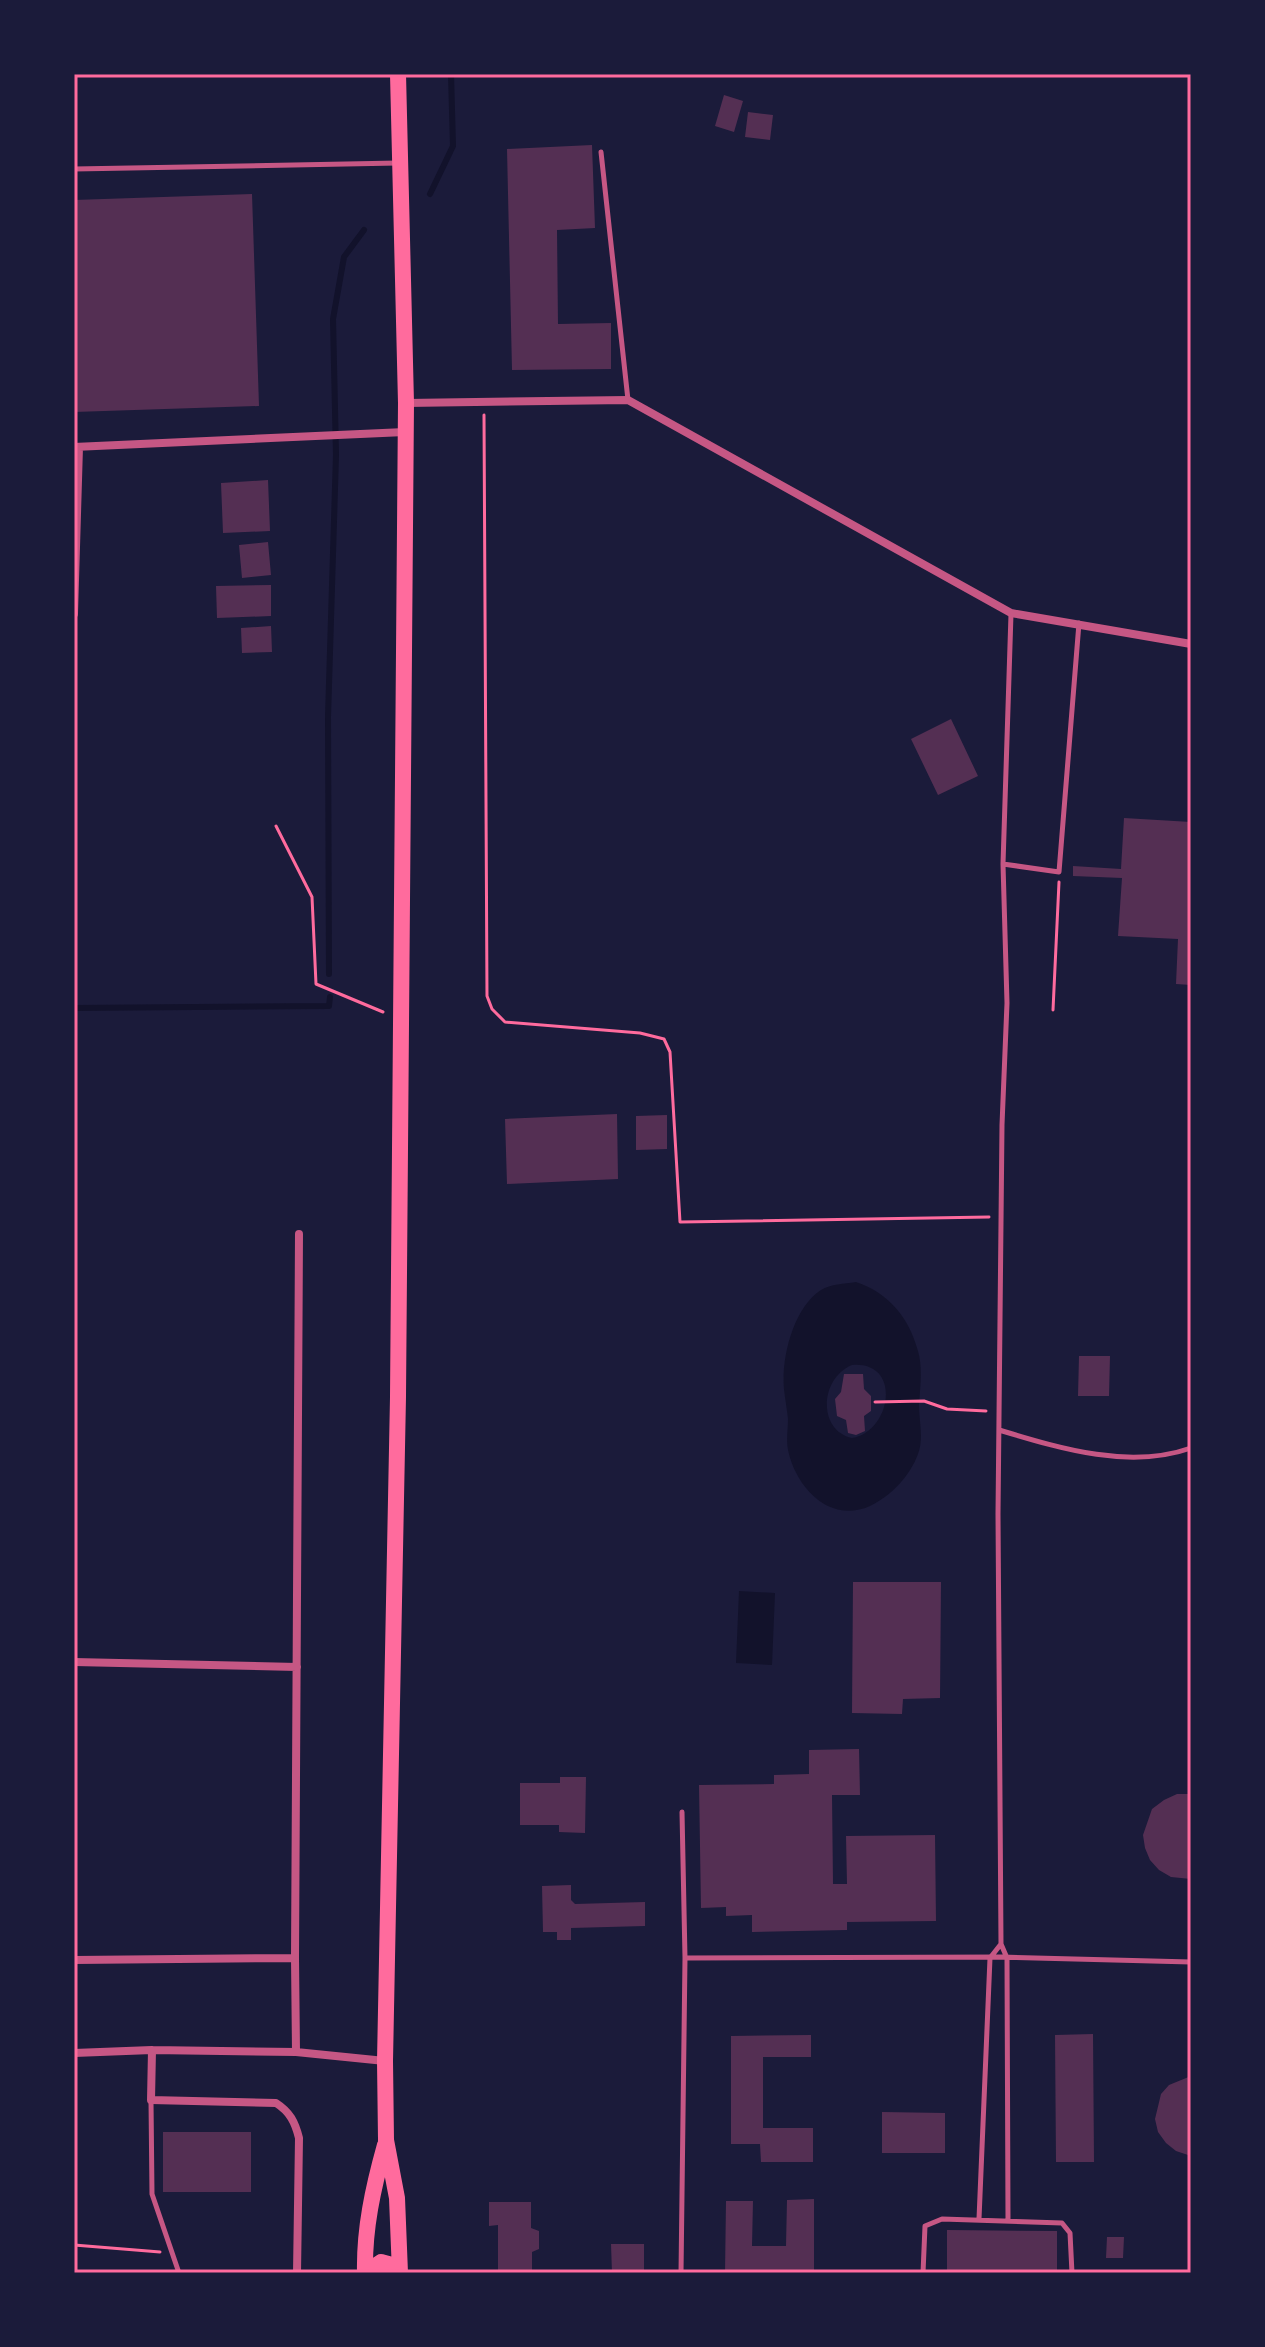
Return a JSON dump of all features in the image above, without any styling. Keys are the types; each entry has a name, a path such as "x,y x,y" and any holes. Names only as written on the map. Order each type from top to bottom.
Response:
{"highway":[{"path":"398,74 406,403 398,1397 385,2061 386,2140 397,2198 400,2273"},
{"path":"365,2273 374,2185 386,2140"},
{"path":"365,2273 381,2262 392,2265 400,2273"}],"street":[{"path":"406,403 628,400 1011,613 1191,644"},
{"path":"74,614 76,447 405,432"},
{"path":"296,2052 299,1234"},
{"path":"74,1662 297,1667"},
{"path":"74,1960 295,1958"},
{"path":"74,2053 152,2050 296,2052 385,2061"},
{"path":"152,2050 151,2100 276,2103 286,2109 295,2122 299,2138 297,2273"}],"lane":[{"path":"601,152 628,400"},
{"path":"74,169 399,163"},
{"path":"1008,2220 1007,1958 1001,1944 998,1719 1002,1125 1007,1003 1003,864 1011,613"},
{"path":"1003,864 1059,872 1079,623"},
{"path":"999,1430 1068,1451 1138,1457 1191,1448"},
{"path":"681,2273 685,1958 682,1812"},
{"path":"979,2219 990,1958 1001,1944"},
{"path":"685,1958 1007,1958 1191,1962"},
{"path":"151,2100 152,2194 179,2273"},
{"path":"923,2273 925,2226 942,2219 1062,2223 1070,2233 1072,2273"}],"path":[{"path":"484,403 487,996 492,1009 505,1022 640,1033 664,1039 670,1052 680,1222 1001,1217"},
{"path":"276,826 312,897 316,984 401,1020"},
{"path":"1053,1010 1059,872"},
{"path":"875,1402 924,1401 947,1409 999,1412"},
{"path":"74,2245 172,2253"}],"shaded area":[{"path":"856,1282 888,1300 903,1318 914,1339 921,1378 921,1442 910,1470 892,1491 870,1506 841,1510 817,1499 792,1464 787,1446 784,1377 791,1335 811,1298 833,1285","holes":["852,1365 868,1367 879,1374 885,1385 886,1398 876,1424 852,1438 833,1425 828,1415 829,1392 841,1372"]},
{"path":"739,1591 775,1593 772,1665 736,1663"}],"building":[{"path":"724,95 743,101 734,132 715,126"},
{"path":"748,112 773,115 770,140 745,137"},
{"path":"592,145 595,228 557,230 558,324 611,323 611,369 512,370 507,149"},
{"path":"252,194 259,406 74,412 74,200"},
{"path":"268,480 270,531 223,533 221,483"},
{"path":"268,542 271,575 242,578 239,545"},
{"path":"271,585 271,616 217,618 216,586"},
{"path":"271,626 272,652 242,653 241,628"},
{"path":"951,719 978,776 938,795 911,739"},
{"path":"1124,818 1191,822 1191,985 1176,984 1178,939 1118,936 1122,878 1073,876 1073,866 1121,869"},
{"path":"617,1114 618,1179 507,1184 505,1119"},
{"path":"667,1115 667,1149 636,1150 636,1116"},
{"path":"1079,1356 1110,1356 1109,1396 1078,1396"},
{"path":"844,1374 863,1374 864,1389 871,1396 871,1411 864,1416 865,1431 856,1435 848,1433 846,1420 837,1416 835,1399 841,1392"},
{"path":"853,1582 941,1582 940,1698 903,1699 902,1714 852,1713"},
{"path":"859,1749 860,1795 832,1795 833,1884 847,1884 846,1836 935,1835 936,1921 847,1922 847,1930 752,1932 752,1915 726,1916 726,1907 701,1908 699,1785 774,1784 774,1775 809,1774 809,1750"},
{"path":"560,1777 586,1777 585,1833 559,1832 559,1825 520,1825 520,1783 560,1783"},
{"path":"1177,1794 1191,1794 1191,1879 1171,1877 1159,1870 1145,1848 1143,1835 1152,1809"},
{"path":"571,1885 571,1900 575,1904 645,1902 645,1926 571,1928 571,1940 557,1940 557,1932 543,1932 542,1886"},
{"path":"1093,2034 1094,2162 1056,2162 1055,2035"},
{"path":"811,2035 811,2057 763,2057 763,2128 813,2128 813,2162 761,2162 760,2144 731,2144 731,2036"},
{"path":"1191,2076 1191,2155 1188,2155 1166,2143 1158,2132 1155,2119 1161,2094 1169,2085"},
{"path":"882,2112 945,2113 945,2153 882,2153"},
{"path":"163,2132 251,2132 251,2192 163,2192"},
{"path":"814,2199 814,2273 725,2273 726,2201 753,2201 752,2246 786,2246 787,2200"},
{"path":"489,2202 531,2202 531,2228 539,2231 539,2249 532,2252 532,2273 498,2273 498,2225 489,2226"},
{"path":"947,2230 1057,2231 1057,2273 947,2273"},
{"path":"1107,2237 1124,2237 1123,2258 1106,2258"},
{"path":"611,2244 644,2244 644,2273 612,2273"}],"waterway":[{"path":"430,194 453,146 451,74"},
{"path":"329,974 328,717 336,455 333,319 344,257 364,230"},
{"path":"74,1008 329,1006 330,997"}]}
